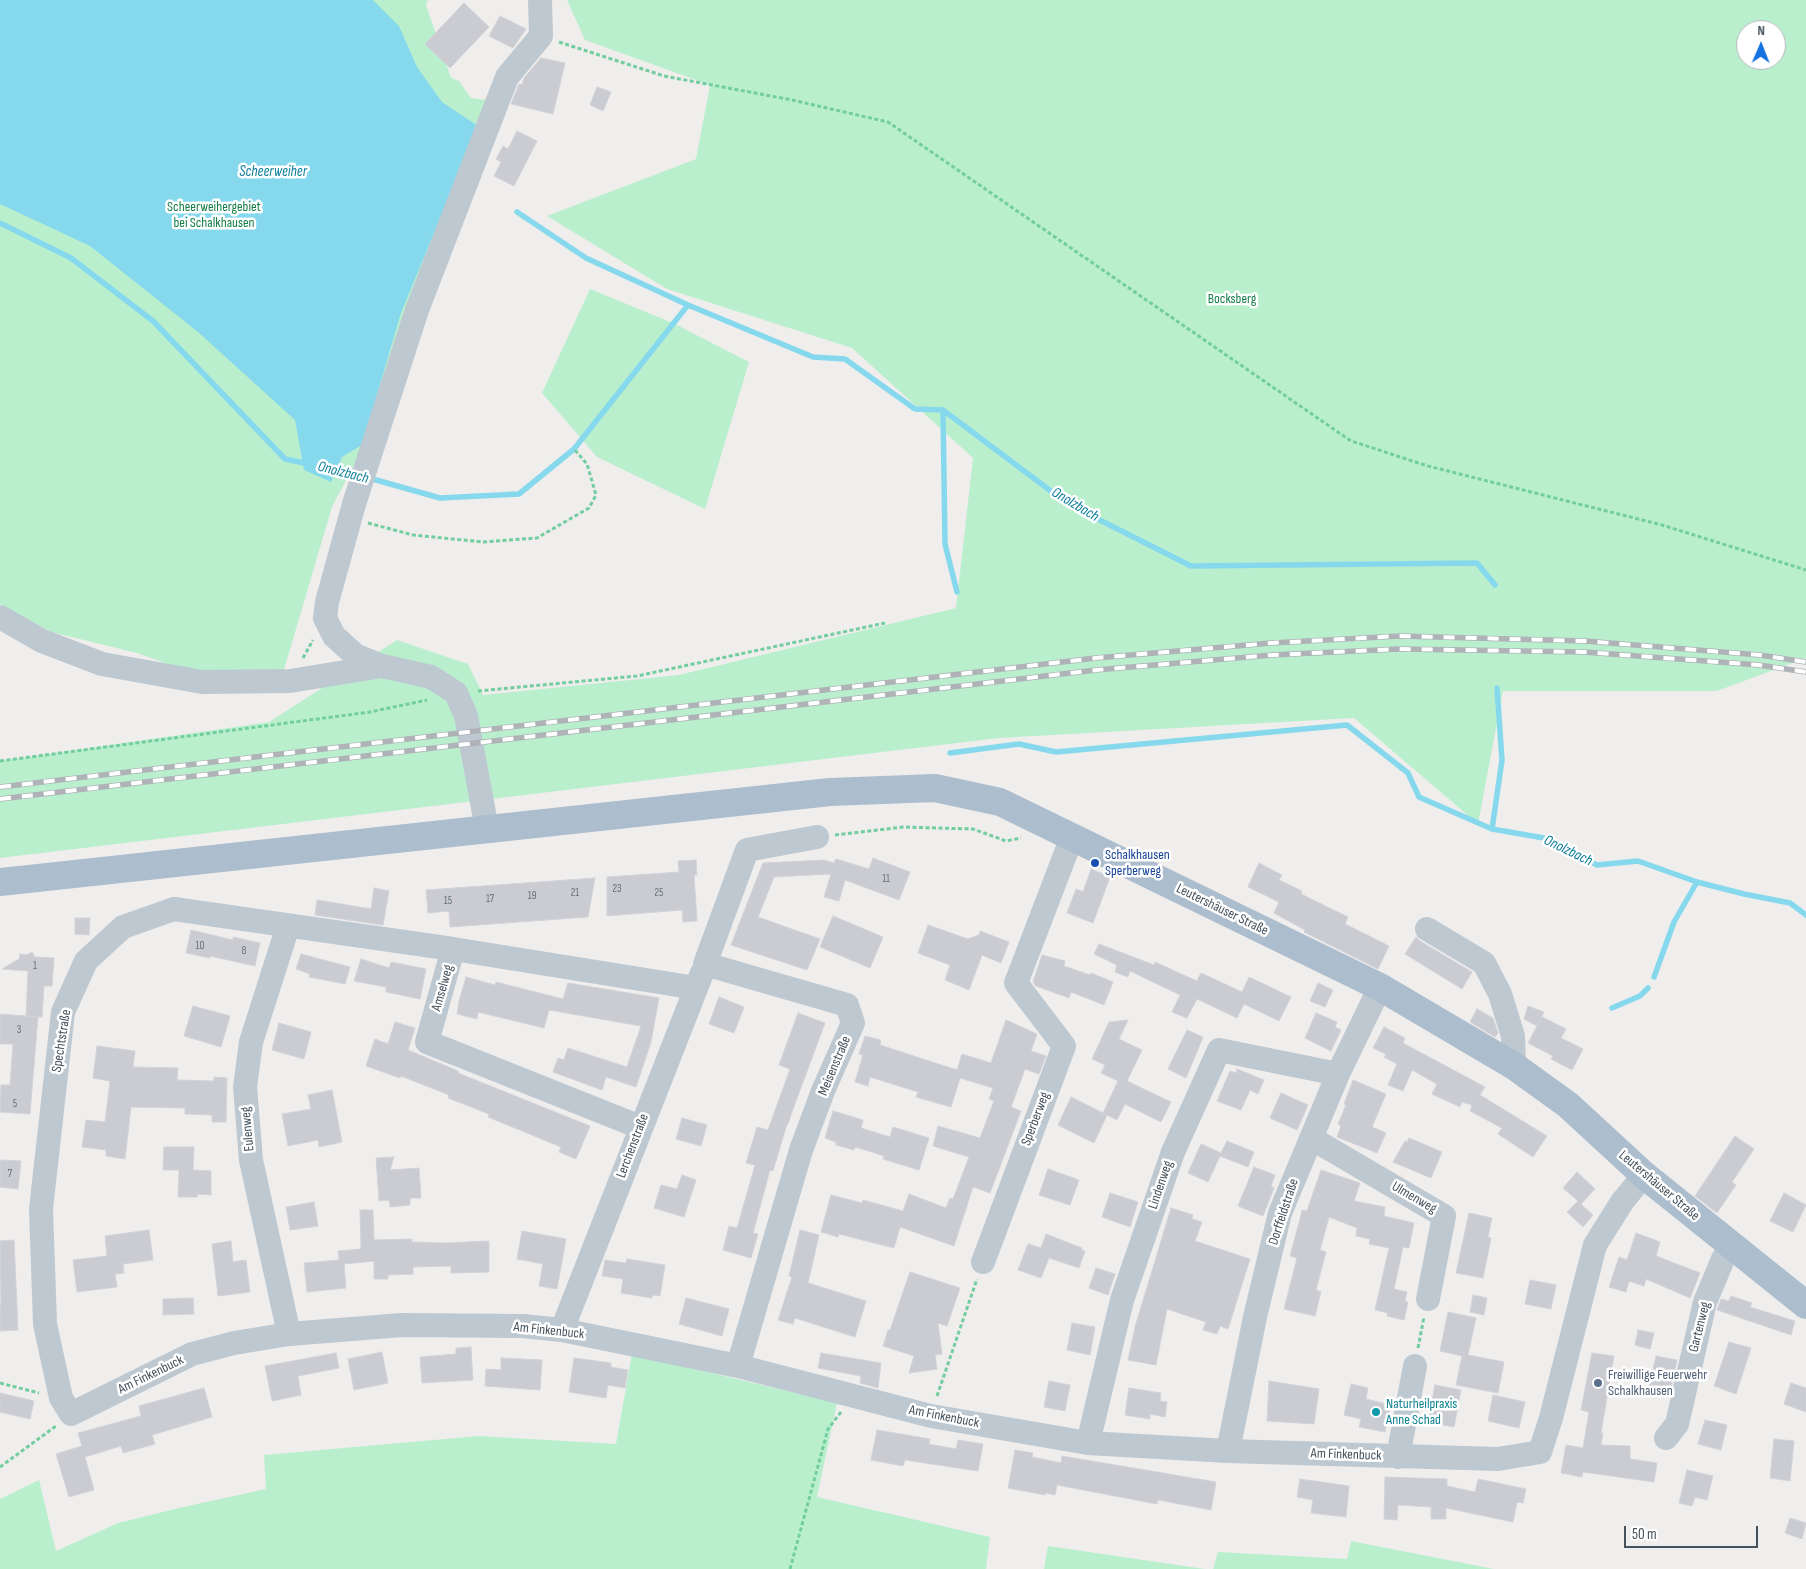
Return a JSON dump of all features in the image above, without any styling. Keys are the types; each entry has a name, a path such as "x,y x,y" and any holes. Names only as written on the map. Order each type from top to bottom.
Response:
{"main road":[{"name":"Leutershäuser Straße","path":"0,882 830,792 935,788 1000,802 1380,988 1514,1066 1568,1105 1644,1176 1806,1305"}],"street":[{"path":"487,829 466,716 456,693 431,677 382,666 355,655 334,636 325,618 327,602 352,511 417,310 507,77 541,36 540,0"},
{"path":"0,617 42,641 102,664 202,682 290,681 382,666"},
{"path":"705,964 747,850 817,837"},
{"name":"Sperberweg","path":"983,1262 1064,1046 1016,983 1072,837"},
{"name":"Spechtstraße","path":"66,1406 45,1324 41,1209 63,1012 86,961 123,927 174,909 453,949"},
{"name":"Eulenweg","path":"288,926 251,1042 245,1087 251,1160 289,1334"},
{"path":"1427,928 1484,963 1500,994 1513,1036 1514,1066"},
{"name":"Amselweg","path":"640,1127 427,1042 453,949 696,988"},
{"name":"Lerchenstraße","path":"562,1330 705,964"},
{"name":"Meisenstraße","path":"705,964 847,1005 853,1023 823,1091 801,1150 738,1366"},
{"name":"Dorffeldstraße","path":"1228,1451 1254,1318 1280,1213 1338,1074 1380,988"},
{"name":"Lindenweg","path":"1088,1443 1122,1300 1173,1152 1219,1050 1338,1074"},
{"name":"Ulmenweg","path":"1311,1138 1444,1216 1428,1299"},
{"name":"Am Finkenbuck","path":"66,1406 192,1354 234,1343 289,1334 402,1325 523,1326 562,1330 738,1366 931,1416 1088,1443 1228,1451 1498,1459 1540,1452 1551,1418 1595,1245 1622,1202 1644,1176"},
{"name":"Gartenweg","path":"1666,1438 1677,1424 1705,1302 1723,1259 1731,1246"},
{"path":"1398,1457 1415,1366"}],"path":[{"path":"541,36 664,76 792,100 888,122 1352,440 1428,466 1662,525 1806,570"},
{"path":"352,511 413,535 483,542 537,538 589,508 596,495 588,464 574,449"},
{"path":"290,681 325,618"},
{"path":"817,837 903,827 973,829 1006,841 1024,837 1037,820"},
{"path":"931,1416 983,1262"},
{"path":"1415,1366 1428,1299"},
{"path":"0,1383 66,1406 0,1467"},
{"path":"790,1569 828,1429 854,1396"}],"green space":[{"name":"Scheerweihergebiet bei Schalkhausen","path":"0,0 428,0 426,5 451,78 459,81 471,98 487,100 355,463 332,507 283,673 187,671 137,653 51,632 0,604"},
{"name":"Bocksberg","path":"567,0 1806,0 1806,658 1717,691 1503,691 1478,824 1354,718 999,738 0,858 0,761 269,722 397,640 468,664 483,695 679,675 956,608 973,458 852,348 667,289 547,216 696,159 710,85 585,40"},
{"path":"590,289 673,323 749,362 705,509 597,457 542,393"},
{"path":"632,1354 837,1403 817,1497 990,1537 986,1569 0,1569 0,1499 39,1480 56,1551 118,1523 266,1489 264,1455 479,1436 616,1444"},
{"path":"1351,1541 1494,1569 1213,1569 1218,1552 1347,1559"},
{"path":"1048,1546 1205,1569 1044,1569"}],"water":[{"name":"Scheerweiher","path":"0,0 373,0 399,26 417,67 442,102 478,126 401,313 362,445 342,457 331,482 304,470 295,420 198,332 90,246 0,204"}],"building":[{"path":"464,3 489,27 450,68 425,44"},
{"path":"500,16 526,29 513,48 489,36"},
{"path":"541,58 565,63 553,114 511,104 519,84 522,85 524,78"},
{"path":"597,87 611,92 603,111 590,105"},
{"path":"517,131 537,141 514,186 494,176 501,162 496,159 503,146 508,149"},
{"path":"873,858 910,872 899,900 845,880 839,901 824,897 831,874 774,877 758,917 820,939 807,970 731,945 763,863 824,860 834,863 836,859 869,869"},
{"path":"696,860 697,875 694,875 697,921 683,922 682,910 607,916 607,877 679,872 678,861"},
{"path":"1259,863 1282,875 1279,880 1302,891 1301,894 1348,917 1345,924 1389,946 1378,969 1304,932 1305,930 1274,913 1279,902 1248,887"},
{"path":"1091,869 1110,877 1093,923 1067,913 1076,889 1083,892"},
{"path":"595,878 588,917 450,927 449,911 428,913 426,890"},
{"path":"374,888 389,891 383,925 315,915 317,900 371,909"},
{"path":"833,916 883,937 870,968 820,947"},
{"path":"75,918 90,918 89,935 75,934"},
{"path":"928,925 968,939 979,935 980,931 1009,942 1001,963 982,955 969,990 945,980 950,965 918,953"},
{"path":"191,930 233,940 233,937 260,943 255,966 186,953"},
{"path":"1416,937 1472,972 1462,989 1405,954"},
{"path":"1099,944 1154,965 1155,962 1197,981 1201,973 1242,992 1249,977 1291,997 1279,1021 1244,1004 1237,1018 1197,999 1187,1018 1172,1012 1180,995 1130,971 1128,977 1115,972 1117,965 1094,954"},
{"path":"32,952 35,957 54,958 52,986 44,986 42,1017 26,1016 28,971 2,969 19,959 20,954 27,955"},
{"path":"301,954 350,967 345,984 309,977 310,974 296,969"},
{"path":"1042,955 1065,961 1064,966 1090,975 1091,973 1113,982 1104,1005 1071,992 1069,998 1036,986 1033,982"},
{"path":"361,959 389,968 391,962 426,969 420,999 386,992 386,987 354,981"},
{"path":"466,977 495,985 496,982 563,999 568,983 659,998 651,1042 636,1087 606,1077 602,1090 553,1072 558,1058 564,1060 568,1048 627,1067 641,1026 549,1010 544,1028 478,1012 477,1019 457,1014"},
{"path":"1318,983 1333,990 1325,1007 1310,1001"},
{"path":"719,997 744,1007 734,1033 709,1024"},
{"path":"193,1006 230,1016 221,1047 184,1036"},
{"path":"1528,1006 1544,1012 1537,1026 1524,1019"},
{"path":"1477,1009 1493,1018 1498,1033 1495,1037 1470,1022"},
{"path":"798,1013 825,1023 787,1124 773,1171 770,1170 753,1233 758,1234 751,1258 723,1250 729,1226 737,1228 755,1165 746,1163 757,1127 768,1130 790,1069 779,1065"},
{"path":"1316,1013 1337,1022 1335,1027 1341,1030 1331,1051 1305,1038"},
{"path":"0,1014 38,1017 30,1114 0,1112 1,1085 10,1085 13,1044 0,1044"},
{"path":"1542,1017 1566,1029 1561,1038 1583,1049 1572,1070 1551,1059 1553,1056 1528,1043"},
{"path":"1006,1020 1037,1034 1031,1051 1046,1056 1039,1074 1025,1069 1011,1107 1021,1111 990,1193 973,1187 954,1246 900,1227 894,1248 839,1234 838,1237 821,1232 831,1195 862,1203 863,1200 903,1211 909,1194 946,1208 950,1198 953,1199 969,1157 933,1146 938,1126 980,1138 994,1101 989,1099 993,1088 960,1078 951,1107 916,1097 918,1092 870,1077 868,1086 855,1082 863,1055 859,1054 865,1036 881,1040 880,1045 957,1070 962,1054 991,1063"},
{"path":"1128,1020 1119,1039 1142,1050 1127,1081 1171,1102 1161,1122 1125,1104 1117,1120 1103,1113 1118,1081 1101,1073 1105,1065 1092,1059 1109,1022"},
{"path":"395,1022 415,1028 408,1050 458,1071 458,1073 590,1126 576,1159 559,1152 561,1147 488,1117 489,1114 448,1098 449,1095 401,1076 400,1078 366,1066 375,1039 388,1044"},
{"path":"279,1023 311,1032 304,1059 272,1050"},
{"path":"1384,1027 1405,1038 1403,1043 1485,1087 1480,1095 1547,1136 1533,1157 1498,1134 1502,1128 1470,1111 1472,1105 1462,1102 1460,1107 1432,1094 1437,1084 1412,1070 1403,1091 1388,1085 1397,1064 1384,1057 1386,1054 1373,1048"},
{"path":"1187,1030 1203,1037 1186,1078 1168,1069"},
{"path":"97,1046 135,1051 133,1067 178,1068 177,1080 214,1081 214,1077 227,1078 226,1122 212,1122 212,1115 185,1114 185,1108 131,1107 125,1159 106,1156 106,1150 82,1147 86,1120 105,1122 110,1081 93,1078"},
{"path":"1237,1069 1264,1080 1258,1094 1250,1090 1241,1110 1217,1101 1230,1071 1236,1073"},
{"path":"1353,1080 1386,1094 1372,1127 1386,1133 1377,1153 1337,1137 1341,1126 1338,1124"},
{"path":"332,1090 342,1142 319,1147 318,1140 288,1146 282,1114 311,1109 308,1095"},
{"path":"1281,1093 1308,1105 1297,1130 1270,1118"},
{"path":"1071,1097 1107,1115 1094,1143 1058,1125"},
{"path":"833,1111 863,1120 861,1128 890,1137 893,1127 929,1138 919,1170 883,1159 884,1156 869,1151 855,1147 854,1150 836,1145 836,1142 825,1138"},
{"path":"682,1118 707,1125 701,1146 676,1139"},
{"path":"1735,1136 1754,1149 1732,1182 1736,1185 1717,1213 1695,1196"},
{"path":"1409,1138 1442,1152 1431,1178 1393,1162 1405,1141 1407,1142"},
{"path":"1227,1141 1254,1152 1248,1167 1220,1156 1208,1182 1188,1173 1201,1144 1221,1153"},
{"path":"164,1147 194,1147 193,1170 211,1171 211,1195 198,1194 197,1197 178,1197 179,1170 163,1170"},
{"path":"394,1157 390,1170 419,1168 421,1198 410,1198 410,1205 390,1207 389,1200 379,1201 376,1158"},
{"path":"0,1160 21,1161 18,1189 0,1187"},
{"path":"1254,1167 1275,1175 1271,1186 1274,1188 1263,1216 1238,1206"},
{"path":"1048,1169 1079,1180 1070,1205 1039,1195"},
{"path":"1321,1170 1360,1183 1354,1201 1385,1207 1384,1216 1414,1223 1409,1248 1403,1247 1394,1289 1407,1292 1405,1301 1408,1302 1404,1320 1387,1316 1388,1313 1375,1310 1389,1248 1369,1244 1370,1239 1356,1236 1357,1228 1329,1217 1320,1250 1326,1252 1316,1290 1321,1292 1315,1316 1284,1309 1297,1258 1290,1256 1302,1210 1307,1211"},
{"path":"1577,1172 1595,1189 1581,1204 1593,1215 1583,1227 1567,1212 1578,1201 1563,1188"},
{"path":"682,1175 696,1180 684,1217 654,1208 661,1185 677,1189"},
{"path":"1110,1193 1138,1202 1130,1227 1102,1217"},
{"path":"1784,1193 1806,1205 1793,1232 1770,1221"},
{"path":"314,1202 318,1226 290,1230 286,1207"},
{"path":"1171,1208 1193,1215 1192,1219 1202,1222 1195,1241 1250,1259 1228,1329 1220,1326 1217,1334 1203,1330 1206,1322 1167,1309 1156,1365 1128,1360 1135,1327"},
{"path":"360,1210 373,1210 374,1240 412,1239 412,1242 445,1243 489,1241 489,1272 451,1273 451,1266 413,1267 413,1274 388,1275 388,1279 374,1279 374,1261 344,1264 346,1288 307,1292 304,1263 339,1260 338,1251 361,1249"},
{"path":"1469,1213 1492,1218 1488,1237 1491,1238 1483,1278 1456,1273"},
{"path":"149,1230 153,1260 123,1264 124,1273 115,1274 117,1287 77,1292 73,1260 107,1256 105,1236"},
{"path":"800,1230 819,1235 808,1283 866,1301 855,1337 795,1318 793,1324 778,1320 792,1277 789,1276"},
{"path":"522,1231 566,1239 557,1289 539,1286 543,1264 517,1259"},
{"path":"1636,1233 1660,1242 1656,1256 1700,1273 1690,1298 1646,1279 1644,1286 1629,1281 1626,1292 1609,1287 1619,1257 1627,1260"},
{"path":"1046,1234 1082,1248 1081,1250 1085,1251 1079,1268 1049,1258 1041,1278 1018,1270 1028,1244 1041,1248"},
{"path":"14,1240 18,1330 0,1331 0,1241"},
{"path":"231,1241 233,1262 246,1260 250,1292 218,1296 212,1244"},
{"path":"627,1259 665,1265 660,1296 652,1295 652,1298 621,1293 623,1279 602,1276 605,1260 626,1263"},
{"path":"1096,1268 1115,1274 1108,1295 1089,1288"},
{"path":"910,1272 960,1288 947,1326 938,1323 942,1354 935,1355 937,1369 909,1373 914,1356 883,1346"},
{"path":"1530,1280 1556,1285 1551,1309 1525,1304"},
{"path":"1473,1295 1487,1298 1484,1315 1470,1312"},
{"path":"1731,1296 1752,1303 1750,1307 1795,1321 1791,1335 1717,1310 1721,1299 1729,1301"},
{"path":"193,1298 194,1314 163,1315 163,1299"},
{"path":"686,1298 729,1309 722,1336 679,1324"},
{"path":"1448,1312 1476,1318 1468,1355 1504,1362 1498,1393 1456,1385 1462,1356 1440,1351"},
{"path":"1072,1323 1095,1327 1090,1355 1067,1350"},
{"path":"1638,1330 1654,1333 1650,1349 1635,1345"},
{"path":"1729,1342 1751,1348 1736,1394 1714,1386"},
{"path":"471,1347 473,1380 422,1383 420,1357 456,1354 456,1348"},
{"path":"382,1352 388,1383 354,1390 348,1359"},
{"path":"336,1353 339,1368 298,1376 301,1395 272,1401 265,1366"},
{"path":"821,1353 881,1363 878,1388 860,1383 861,1376 818,1368"},
{"path":"1592,1353 1614,1356 1601,1433 1603,1433 1601,1445 1630,1446 1630,1459 1657,1463 1654,1482 1583,1472 1582,1477 1561,1473 1566,1445 1583,1448 1589,1412 1581,1410"},
{"path":"1656,1356 1677,1360 1670,1393 1649,1388"},
{"path":"501,1358 542,1360 540,1390 485,1386 486,1369 501,1370"},
{"path":"574,1358 611,1363 611,1367 628,1370 625,1388 608,1385 606,1398 569,1392"},
{"path":"1049,1381 1070,1385 1065,1411 1044,1407"},
{"path":"1269,1381 1319,1389 1314,1424 1267,1421"},
{"path":"1791,1383 1806,1388 1806,1412 1784,1404"},
{"path":"1351,1384 1368,1388 1366,1399 1391,1405 1385,1432 1359,1427 1361,1419 1344,1415"},
{"path":"1435,1385 1461,1390 1454,1427 1428,1422"},
{"path":"204,1388 212,1417 152,1435 155,1444 123,1453 121,1446 85,1457 94,1490 69,1497 56,1454 82,1446 78,1433 141,1416 139,1406"},
{"path":"1129,1388 1161,1393 1160,1401 1167,1402 1165,1417 1150,1414 1150,1419 1125,1415"},
{"path":"0,1393 34,1401 30,1419 0,1412"},
{"path":"1493,1395 1525,1402 1519,1428 1488,1421"},
{"path":"1705,1420 1727,1425 1721,1450 1698,1444"},
{"path":"877,1430 930,1439 929,1444 956,1449 958,1440 983,1444 978,1471 905,1460 903,1466 871,1460"},
{"path":"1774,1439 1794,1441 1790,1481 1770,1478"},
{"path":"1015,1450 1033,1453 1032,1457 1061,1463 1062,1456 1216,1482 1211,1510 1158,1500 1157,1504 1057,1485 1055,1495 1008,1488"},
{"path":"1687,1470 1713,1476 1707,1500 1695,1497 1692,1506 1679,1503"},
{"path":"1385,1477 1447,1479 1447,1486 1475,1492 1478,1479 1526,1489 1523,1503 1517,1502 1513,1522 1446,1508 1446,1519 1431,1519 1431,1507 1398,1505 1397,1520 1384,1519"},
{"path":"1300,1479 1349,1486 1346,1517 1311,1513 1313,1500 1297,1497"},
{"path":"1790,1518 1806,1523 1802,1539 1785,1533"}],"waterway":[{"name":"Onolzbach","path":"517,212 586,258 688,305 813,357 845,359 915,409 943,410 1068,504 1191,566 1477,563 1495,585"},
{"name":"Onolzbach","path":"0,223 71,258 153,321 285,459 309,464"},
{"name":"Onolzbach","path":"369,478 440,498 519,494 574,449 688,305"},
{"path":"943,410 945,544 957,592"},
{"name":"Onolzbach","path":"330,468 357,475"},
{"name":"Onolzbach","path":"1497,688 1502,760 1492,829 1544,838 1597,865 1638,861 1697,882 1790,903 1806,915"},
{"path":"950,753 1019,744 1056,752 1347,725 1408,773 1419,797 1492,829"},
{"path":"1654,977 1674,922 1697,882"},
{"path":"1612,1008 1640,996 1648,988"}],"railway":[{"path":"0,787 1096,658 1271,643 1400,636 1585,641 1760,655 1806,662"},
{"path":"0,799 1096,670 1272,655 1399,649 1584,652 1759,665 1806,672"}],"place":[{"name":"Schalkhausen Sperberweg","path":"1095,863"},
{"name":"Freiwillige Feuerwehr Schalkhausen","path":"1598,1383"},
{"name":"Naturheilpraxis Anne Schad","path":"1376,1412"}]}
